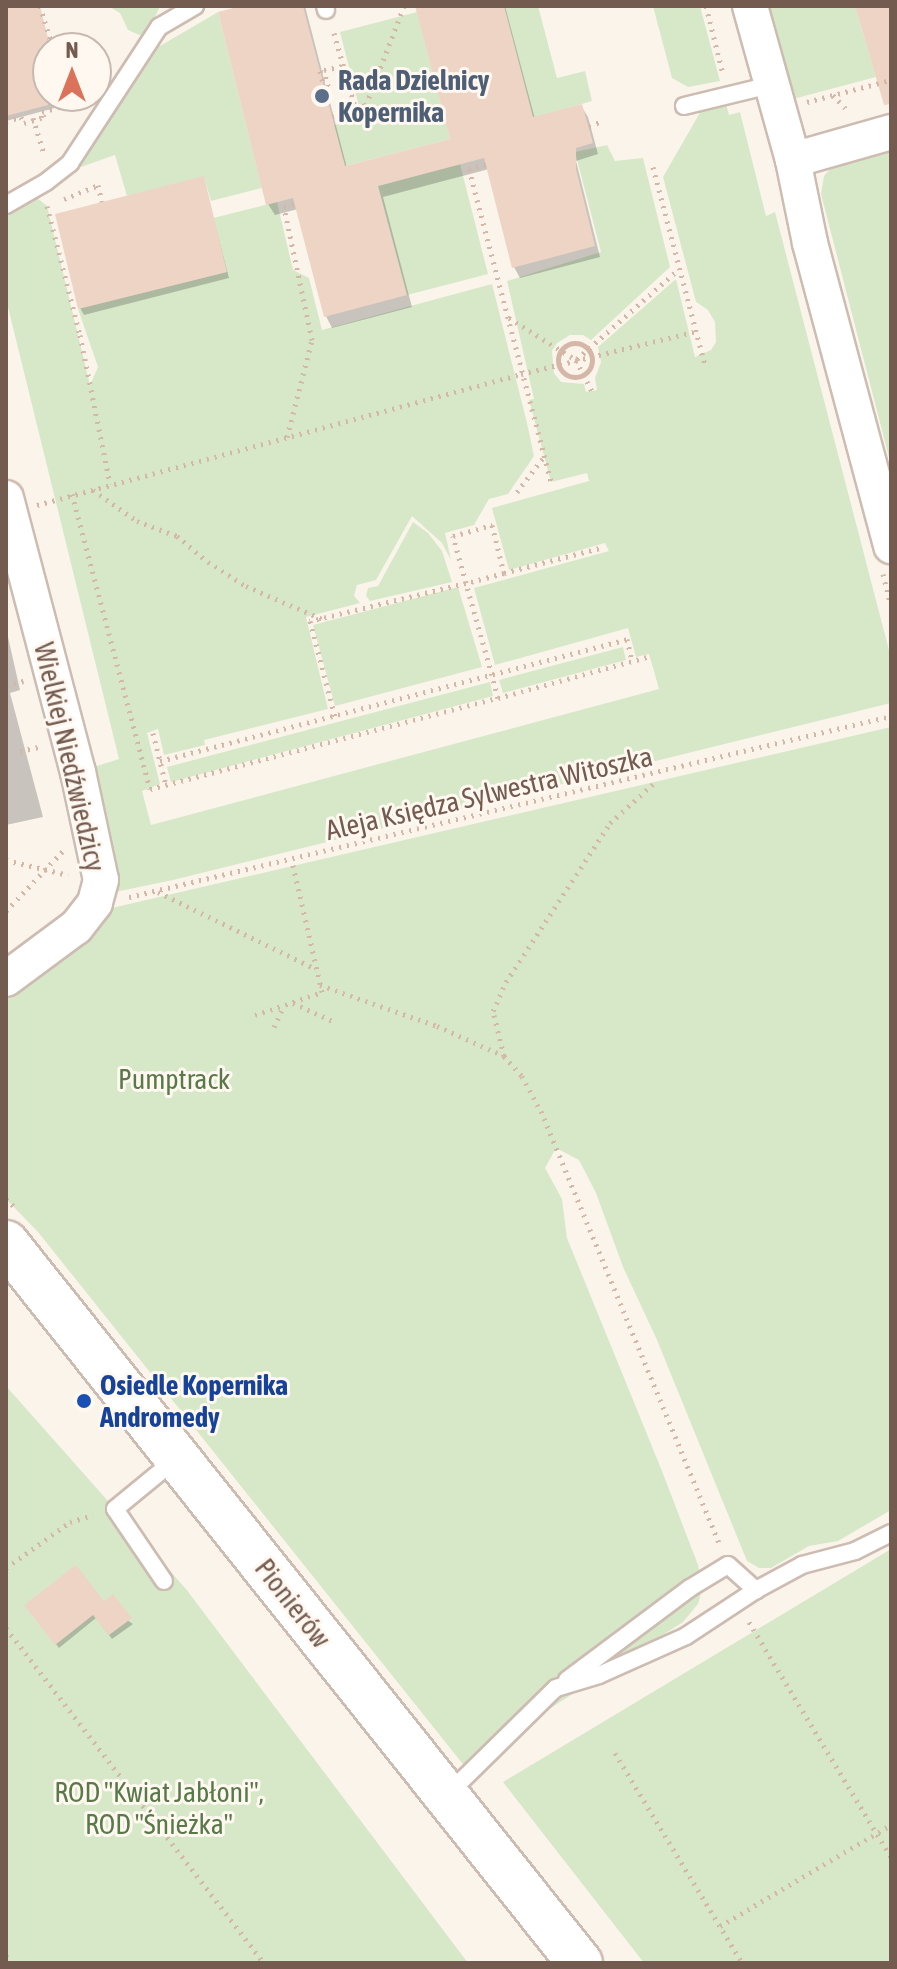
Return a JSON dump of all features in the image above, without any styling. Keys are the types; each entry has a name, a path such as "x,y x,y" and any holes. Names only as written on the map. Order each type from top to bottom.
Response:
{"street":[{"path":"750,6 782,95 810,243 891,546"},
{"path":"793,160 891,132"},
{"name":"Wielkiej Niedźwiedzicy","path":"8,505 78,772 98,891 76,927 8,970"},
{"name":"Pionierów","path":"6,1243 580,1963"}],"lane":[{"path":"6,205 46,182 70,163 159,27 195,6"},
{"path":"684,106 782,95"},
{"path":"164,1581 115,1509 178,1458"},
{"path":"556,1688 599,1675 686,1636 756,1590 802,1565 855,1551 891,1533"},
{"path":"446,1796 556,1688 690,1588 728,1565 756,1590"}],"path":[{"path":"40,6 48,32"},
{"path":"332,116 366,105 404,6"},
{"path":"334,33 356,110"},
{"path":"320,71 326,95 330,94 324,70 343,66"},
{"path":"782,95 891,80"},
{"path":"6,121 21,117 24,123 33,117 44,117 42,112"},
{"path":"33,117 40,137"},
{"path":"589,126 600,122"},
{"path":"486,164 469,169 551,482"},
{"path":"653,167 705,365"},
{"path":"102,202 98,185 47,206 80,335 110,484"},
{"path":"287,437 312,340 284,207 295,203"},
{"path":"576,360 678,270"},
{"path":"508,317 576,360 592,392"},
{"path":"8,505 92,489 559,364 697,331"},
{"path":"561,351 577,343 588,349 592,356"},
{"path":"561,351 559,364 567,375 585,374"},
{"path":"585,374 592,356"},
{"path":"517,492 544,457"},
{"path":"92,489 137,521 177,536 208,562 246,586 327,621"},
{"path":"72,494 150,789 647,657"},
{"path":"498,698 453,536 492,525 504,573"},
{"path":"335,717 310,621 604,547"},
{"path":"160,761 627,639 632,661"},
{"name":"Aleja Księdza Sylwestra Witoszka","path":"6,860 98,891 157,892 891,716"},
{"path":"153,733 166,785"},
{"path":"20,751 49,744"},
{"path":"504,1056 493,1011 506,982 610,823 653,784"},
{"path":"255,1015 322,992 292,861"},
{"path":"157,892 316,969"},
{"path":"320,985 437,1026 504,1056 522,1076 541,1111 728,1565"},
{"path":"292,1002 335,1022"},
{"path":"274,1027 284,1005"},
{"path":"6,1568 70,1522 115,1509"},
{"path":"736,1603 891,1857"},
{"path":"6,1628 264,1963"},
{"path":"615,1753 742,1963"},
{"path":"720,1926 891,1825"},
{"path":"6,1956 12,1963"}],"green space":[{"path":"108,6 160,6 150,28 142,36 128,30 120,13"},
{"path":"504,6 538,6 557,78 585,71 592,101 533,118"},
{"path":"653,6 700,6 720,81 688,87 672,78"},
{"path":"770,6 855,6 876,77 793,99"},
{"path":"218,12 262,188 211,201 204,177 127,196 115,155 78,168 108,112 112,112 112,105 136,60"},
{"path":"417,12 450,139 345,166 334,125 362,118 340,32"},
{"path":"725,100 729,115 740,112 766,216 775,212 891,658 891,703 115,892 78,772 119,759 6,299 6,216 37,198 47,206 90,385 98,367 78,309 226,272 213,218 277,202 293,270 309,278 322,330 492,284 527,423 534,456 508,494 489,499 474,525 445,533 451,560 442,543 412,516 376,580 357,585 354,596 360,603 306,617 328,709 204,740 205,745 164,755 158,729 147,733 160,784 142,791 151,825 659,689 649,654 636,657 628,628 495,665 474,588 609,551 605,543 509,570 492,508 589,481 587,473 551,482 529,400 534,399 507,281 601,252 575,152 607,145 615,161 643,158 670,267 591,340 583,335 570,335 557,343 552,351 554,373 561,382 584,384 586,392 597,390 595,378 601,362 598,347 676,279 695,357 711,350 716,342 715,322 708,310 696,302 663,177 702,109"},
{"path":"891,151 891,465 821,194 824,176 831,168 864,155"},
{"path":"460,164 488,274 407,295 378,186"},
{"path":"413,522 428,533 442,551 452,582 370,601 366,596 368,588 378,586"},
{"path":"458,587 482,667 335,706 313,625"},
{"path":"623,647 626,660 503,693 499,680"},
{"path":"490,682 493,696 171,782 167,767"},
{"name":"Pumptrack","path":"891,727 891,1510 838,1541 809,1546 771,1568 759,1568 747,1561 657,1340 623,1267 596,1193 579,1160 556,1148 545,1168 562,1199 567,1238 662,1471 698,1565 702,1590 698,1604 683,1622 505,1738 470,1773 38,1232 6,1199 6,999 72,954 99,911"},
{"name":"ROD \"Kwiat Jabłoni\", ROD \"Śnieżka\"","path":"6,1386 186,1589 468,1963 6,1963"},
{"path":"891,1549 891,1963 644,1963 503,1782"}],"building":[{"path":"6,6 40,6 46,32 32,32 32,109 6,116"},
{"path":"241,6 303,6 345,166 450,139 415,6 504,6 533,117 582,104 593,143 576,148 576,169 595,246 512,268 484,158 378,186 407,295 324,317 293,198 266,205 218,12"},
{"path":"855,6 891,6 891,104 884,105"},
{"path":"204,176 227,272 78,309 55,214"},
{"path":"76,1565 104,1601 113,1594 132,1618 109,1635 93,1615 55,1645 24,1605"}],"place":[{"name":"Rada Dzielnicy Kopernika","path":"322,96"},
{"name":"Osiedle Kopernika Andromedy","path":"84,1401"}]}
